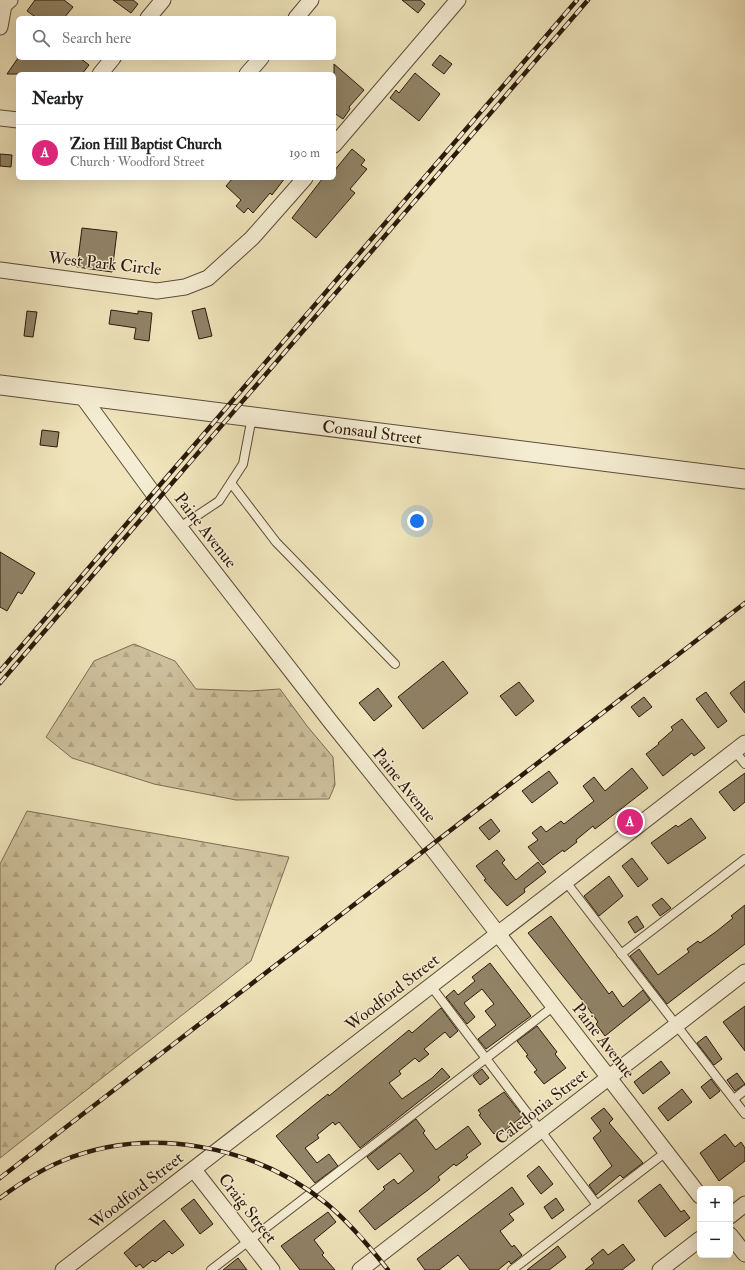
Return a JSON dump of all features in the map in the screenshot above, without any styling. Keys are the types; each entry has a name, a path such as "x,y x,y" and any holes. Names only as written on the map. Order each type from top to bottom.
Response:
{"street":[{"path":"150,16 163,0"},
{"path":"298,16 311,0"},
{"path":"336,143 458,0"},
{"path":"0,27 5,3"},
{"path":"102,72 111,60"},
{"path":"248,72 258,60"},
{"path":"0,118 16,120"},
{"name":"West Park Circle","path":"0,270 157,291 185,287 208,278 241,248 303,180"},
{"name":"Consaul Street","path":"0,385 745,479"},
{"name":"Paine Avenue","path":"82,396 180,527 610,1078 697,1192"},
{"name":"Woodford Street","path":"63,1270 740,747"},
{"name":"Caledonia Street","path":"360,1270 745,972"},
{"name":"Craig Street","path":"194,1170 272,1270"},
{"path":"733,1214 745,1204"},
{"path":"733,1239 745,1254"},
{"path":"660,1270 697,1241"}],"lane":[{"path":"180,527 219,501 231,483 243,464 252,417"},
{"path":"231,483 276,542 395,664"},
{"path":"740,747 745,764"},
{"path":"621,954 745,859"},
{"path":"566,882 745,1114"},
{"path":"431,986 597,1205"},
{"path":"211,1270 554,1006"},
{"path":"734,1099 745,1090"},
{"path":"512,1270 666,1152"}],"green space":[{"path":"134,644 175,661 196,689 250,691 280,689 307,726 333,757 335,785 329,799 236,800 154,784 72,758 46,737 94,661"},
{"path":"27,811 289,857 251,961 0,1158 0,864"}],"building":[{"path":"35,0 64,0 73,7 66,16 34,16 27,11"},
{"path":"113,0 133,0 138,4 131,13"},
{"path":"402,0 420,0 425,4 418,13"},
{"path":"440,55 452,64 444,74 432,65"},
{"path":"17,60 83,60 89,65 84,72 16,72 16,74 7,74"},
{"path":"334,64 364,90 349,107 350,109 343,119 336,114 336,72 334,72"},
{"path":"415,73 440,94 419,121 390,98 396,90 399,93"},
{"path":"352,149 365,160 361,165 367,169 350,189 355,193 316,238 292,218 321,180 336,180 336,169"},
{"path":"0,154 12,155 11,167 0,166"},
{"path":"231,180 283,180 272,195 270,193 253,213 248,208 244,213 236,206 241,200 226,186"},
{"path":"82,228 117,232 112,272 77,267"},
{"path":"205,308 212,336 199,339 192,311"},
{"path":"111,310 138,314 138,311 152,313 149,341 134,339 136,328 109,324"},
{"path":"27,311 37,312 33,337 24,336"},
{"path":"42,430 59,432 57,447 40,445"},
{"path":"0,552 35,573 22,594 18,592 7,611 0,607"},
{"path":"443,661 468,693 423,729 398,697"},
{"path":"745,681 745,713 730,693"},
{"path":"519,682 534,701 516,716 500,696"},
{"path":"378,688 392,706 374,721 359,703"},
{"path":"706,692 727,721 718,728 696,699"},
{"path":"644,697 652,707 639,717 631,707"},
{"path":"682,719 705,748 694,756 692,753 663,776 646,754 673,730 671,727"},
{"path":"632,768 648,788 595,829 593,826 576,840 577,842 564,852 563,850 543,865 528,847 538,840 532,833 541,826 546,832 561,821 564,824 594,801 583,786 594,777 605,791"},
{"path":"549,771 558,783 532,803 522,791"},
{"path":"745,773 745,802 734,811 719,792"},
{"path":"691,818 706,838 668,864 651,843 676,825 678,827"},
{"path":"491,819 500,831 489,840 479,828"},
{"path":"497,850 505,860 502,863 516,880 538,862 546,872 524,889 525,892 507,906 484,880 486,879 476,866"},
{"path":"632,858 648,879 638,887 622,866"},
{"path":"609,876 623,896 599,916 584,896"},
{"path":"662,898 671,908 660,916 652,905"},
{"path":"745,905 745,944 667,1004 630,956 639,949 658,975 689,952 687,949 698,941 700,943 717,931 733,918 731,916"},
{"path":"551,916 609,994 612,991 623,1007 643,990 650,1000 605,1036 596,1024 598,1022 583,1001 528,933"},
{"path":"637,916 644,927 635,933 628,922"},
{"path":"490,963 531,1016 486,1049 478,1039 496,1025 485,1011 494,1004 482,989 464,1003 475,1017 467,1024 446,997 454,990 458,995 475,981 472,977"},
{"path":"745,1006 745,1051 723,1022"},
{"path":"441,1008 458,1031 450,1038 445,1032 424,1049 429,1054 419,1062 415,1058 399,1071 401,1074 389,1083 402,1099 432,1078 442,1068 450,1077 360,1148 339,1122 335,1125 333,1122 317,1135 319,1138 305,1148 317,1163 329,1154 338,1166 315,1183 276,1136 328,1094 329,1096 409,1030 412,1033"},
{"path":"537,1026 557,1052 555,1054 566,1068 544,1084 534,1072 537,1070 517,1041"},
{"path":"706,1036 722,1059 714,1065 697,1043"},
{"path":"661,1061 670,1073 643,1094 634,1082"},
{"path":"482,1069 489,1078 480,1085 473,1076"},
{"path":"737,1073 745,1084 735,1091 727,1080"},
{"path":"711,1079 720,1091 710,1099 701,1087"},
{"path":"682,1089 692,1102 668,1121 658,1108"},
{"path":"504,1092 523,1116 498,1136 495,1133 494,1134 479,1115 481,1114 478,1110"},
{"path":"604,1108 613,1119 609,1123 643,1163 623,1178 620,1175 596,1195 589,1185 612,1166 593,1138 601,1131 591,1118"},
{"path":"416,1119 425,1131 423,1133 436,1150 468,1126 481,1144 466,1155 468,1157 456,1166 454,1164 438,1177 440,1180 428,1190 375,1230 359,1211 385,1189 383,1187 394,1179 398,1184 414,1171 400,1153 378,1170 367,1157"},
{"path":"725,1134 735,1147 741,1142 745,1148 745,1161 719,1181 700,1153"},
{"path":"539,1166 553,1184 541,1194 527,1176"},
{"path":"660,1184 681,1212 684,1210 690,1218 665,1237 638,1201"},
{"path":"512,1187 524,1204 509,1214 514,1220 500,1231 512,1247 514,1245 522,1255 511,1264 509,1261 498,1270 470,1270 458,1255 439,1270 425,1270 417,1259"},
{"path":"556,1198 564,1210 552,1219 544,1207"},
{"path":"194,1199 213,1224 200,1234 181,1209"},
{"path":"328,1212 336,1222 314,1240 324,1253 322,1255 335,1270 300,1270 281,1246"},
{"path":"164,1220 184,1245 172,1254 169,1251 155,1262 153,1260 143,1268 140,1264 136,1267 124,1253"},
{"path":"623,1244 635,1260 622,1270 585,1270 594,1263 591,1259 603,1249 608,1255"},
{"path":"558,1246 566,1257 549,1270 527,1270"},
{"path":"238,1258 247,1270 223,1270"}],"railway":[{"path":"0,671 577,0"},
{"path":"0,683 588,0"},
{"path":"0,1178 745,603"},
{"path":"0,1198 38,1173 62,1161 95,1150 130,1144 165,1143 200,1147 234,1155 267,1167 299,1184 327,1204 344,1219 388,1270"}],"place":[{"name":"Zion Hill Baptist Church","path":"630,822"}]}
